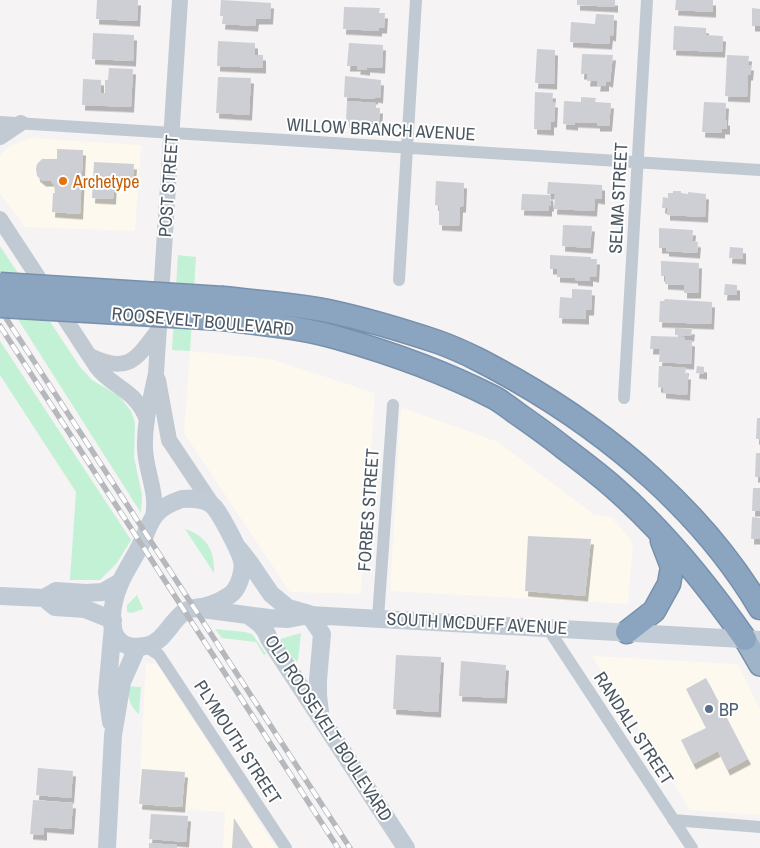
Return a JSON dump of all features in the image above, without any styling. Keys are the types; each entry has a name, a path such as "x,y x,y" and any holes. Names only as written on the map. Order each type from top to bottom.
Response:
{"highway":[{"name":"ROOSEVELT BOULEVARD","path":"0,284 223,309 278,326 337,337 447,376 495,398 546,433 612,486 659,531 752,640 760,665"},
{"name":"ROOSEVELT BOULEVARD","path":"0,306 328,311 385,325 439,342 476,358 573,415 654,479 701,528 749,590 760,608"},
{"path":"627,632 654,611 669,584 672,567 659,531"}],"main road":[{"path":"113,623 116,637 120,643 128,647 139,647 155,643 185,611 210,604 234,592 241,577 242,561 228,529 213,506 197,499 182,499 162,508 153,517 141,544 120,582 114,602 107,692 113,735"},
{"name":"OLD ROOSEVELT BOULEVARD","path":"234,545 250,563 271,594 288,608 309,614"},
{"path":"0,596 44,598 56,591 103,592 120,582"},
{"path":"44,598 54,607 85,609 113,623"},
{"name":"SOUTH MCDUFF AVENUE","path":"194,608 268,618 288,619 309,614 752,640"},
{"name":"OLD ROOSEVELT BOULEVARD","path":"246,614 261,624 266,630 269,639 406,848"},
{"path":"309,614 322,634 318,680 321,717"},
{"path":"107,848 113,735 122,682 139,647"}],"street":[{"name":"POST STREET","path":"153,517 155,497 145,450 147,420 156,373 180,0"},
{"path":"398,280 416,0"},
{"name":"SELMA STREET","path":"624,398 647,0"},
{"name":"WILLOW BRANCH AVENUE","path":"0,122 760,170"},
{"path":"0,137 21,123"},
{"path":"0,219 103,375 130,394 147,420"},
{"path":"90,356 109,364 125,364 137,357 159,328"},
{"name":"POST STREET","path":"156,373 168,434 174,449 213,506"},
{"name":"FORBES STREET","path":"378,618 393,405"},
{"name":"RANDALL STREET","path":"547,627 692,848"},
{"path":"139,647 150,649 159,655 164,633"},
{"name":"PLYMOUTH STREET","path":"159,655 286,848"},
{"path":"673,820 760,827"}],"shaded area":[{"path":"30,138 141,145 135,231 25,227 0,193 0,156 8,147"},
{"path":"190,351 272,359 375,393 361,594 290,592 184,433"},
{"path":"401,407 498,442 593,514 611,517 633,542 628,604 390,591"},
{"path":"592,656 738,664 760,710 760,815 690,810"},
{"path":"146,663 157,664 276,848 223,848 225,812 138,807"}],"green space":[{"path":"0,246 80,367 92,380 119,396 131,411 135,423 134,457 142,495 141,513 0,291"},
{"path":"178,255 196,257 190,351 172,350"},
{"path":"0,341 131,540 117,563 100,580 70,580 76,492 0,375"},
{"path":"185,529 199,536 208,545 213,558 214,573"},
{"path":"137,595 143,609 132,613 127,612 127,605"},
{"path":"215,629 252,634 266,654 264,655 256,642 222,638"},
{"path":"301,633 298,660 297,662 277,640"},
{"path":"128,686 141,687 139,714 130,702"}],"building":[{"path":"97,0 138,0 137,21 96,19"},
{"path":"221,0 271,3 270,19 256,19 255,26 222,24 223,16 220,16"},
{"path":"577,0 615,0 615,7 577,5"},
{"path":"676,0 713,0 713,12 675,10"},
{"path":"344,7 380,8 379,13 385,13 384,28 379,28 379,31 343,29"},
{"path":"752,8 760,9 760,26 752,26"},
{"path":"596,14 614,15 613,36 610,35 609,44 570,42 571,22 595,24"},
{"path":"674,26 706,28 706,35 723,36 722,52 673,50"},
{"path":"93,33 134,35 133,61 92,59"},
{"path":"218,41 255,43 255,55 263,55 263,68 217,66"},
{"path":"349,43 383,45 382,68 367,67 367,70 357,69 358,66 347,66"},
{"path":"537,49 555,50 554,84 535,83"},
{"path":"582,54 613,55 610,82 606,81 606,86 597,86 598,81 587,81 588,74 581,74"},
{"path":"727,55 749,56 748,65 751,65 750,75 748,75 747,97 725,96"},
{"path":"109,68 133,69 131,107 82,105 83,79 101,80 101,93 105,93 105,80 108,80"},
{"path":"345,76 381,80 380,98 344,97"},
{"path":"218,77 251,78 249,115 216,113"},
{"path":"535,92 553,93 552,102 555,102 554,122 551,122 551,130 534,129"},
{"path":"581,97 596,98 595,102 611,103 609,126 597,126 597,123 575,122 575,125 563,124 564,101 581,102"},
{"path":"347,101 376,103 376,108 380,108 379,123 346,122"},
{"path":"704,102 726,103 725,120 727,120 727,129 722,129 722,133 702,132"},
{"name":"Archetype","path":"57,149 83,150 80,214 52,212 53,193 55,193 54,185 51,181 43,181 37,176 37,164 42,159 57,159"},
{"path":"94,162 134,164 133,177 114,177 113,199 92,198"},
{"path":"436,181 464,183 463,207 460,207 459,226 439,225 439,206 435,205"},
{"path":"548,182 602,185 602,199 595,198 594,211 554,209 555,194 547,194"},
{"path":"673,191 681,191 681,193 688,194 688,192 706,194 705,217 667,215 667,208 662,208 663,197 668,198 668,193 673,193"},
{"path":"522,194 550,195 551,206 549,206 549,211 521,210"},
{"path":"563,225 592,226 590,248 562,246"},
{"path":"659,228 693,230 692,241 698,242 697,253 666,251 666,248 659,248"},
{"path":"730,247 743,248 743,259 729,258"},
{"path":"550,255 597,259 596,277 590,276 590,281 557,277 557,269 550,269"},
{"path":"661,261 699,263 698,293 684,293 684,285 665,284 665,276 661,276"},
{"path":"725,284 737,285 737,295 724,295"},
{"path":"572,289 592,290 591,310 586,310 586,319 559,318 560,297 572,298"},
{"path":"665,299 712,302 711,324 659,322 660,301"},
{"path":"675,328 692,329 691,336 675,335"},
{"path":"651,336 685,337 685,340 692,341 691,364 659,362 660,349 650,349"},
{"path":"659,366 686,368 685,374 688,374 687,395 663,393 663,388 658,387"},
{"path":"697,366 704,367 704,374 696,373"},
{"path":"757,418 760,418 760,439 756,439"},
{"path":"756,453 760,453 760,477 755,477"},
{"path":"753,488 760,488 760,511 752,511"},
{"path":"752,517 760,518 760,539 751,539"},
{"path":"528,536 591,539 585,596 525,591"},
{"path":"396,655 441,657 438,712 393,709"},
{"path":"461,661 506,665 504,698 459,696"},
{"name":"BP","path":"706,678 748,759 727,770 718,751 693,764 681,740 706,728 686,689"},
{"path":"38,768 73,771 71,798 36,795"},
{"path":"142,769 185,772 182,807 139,804"},
{"path":"33,800 73,803 71,829 44,827 44,835 30,834"},
{"path":"151,814 188,816 186,842 149,839"},
{"path":"234,818 253,848 232,848"},
{"path":"149,843 177,845 177,848 149,848"}],"railway":[{"path":"0,309 350,848"},
{"path":"0,326 338,848"}],"place":[{"name":"Archetype","path":"63,181"},
{"name":"BP","path":"709,709"}]}
